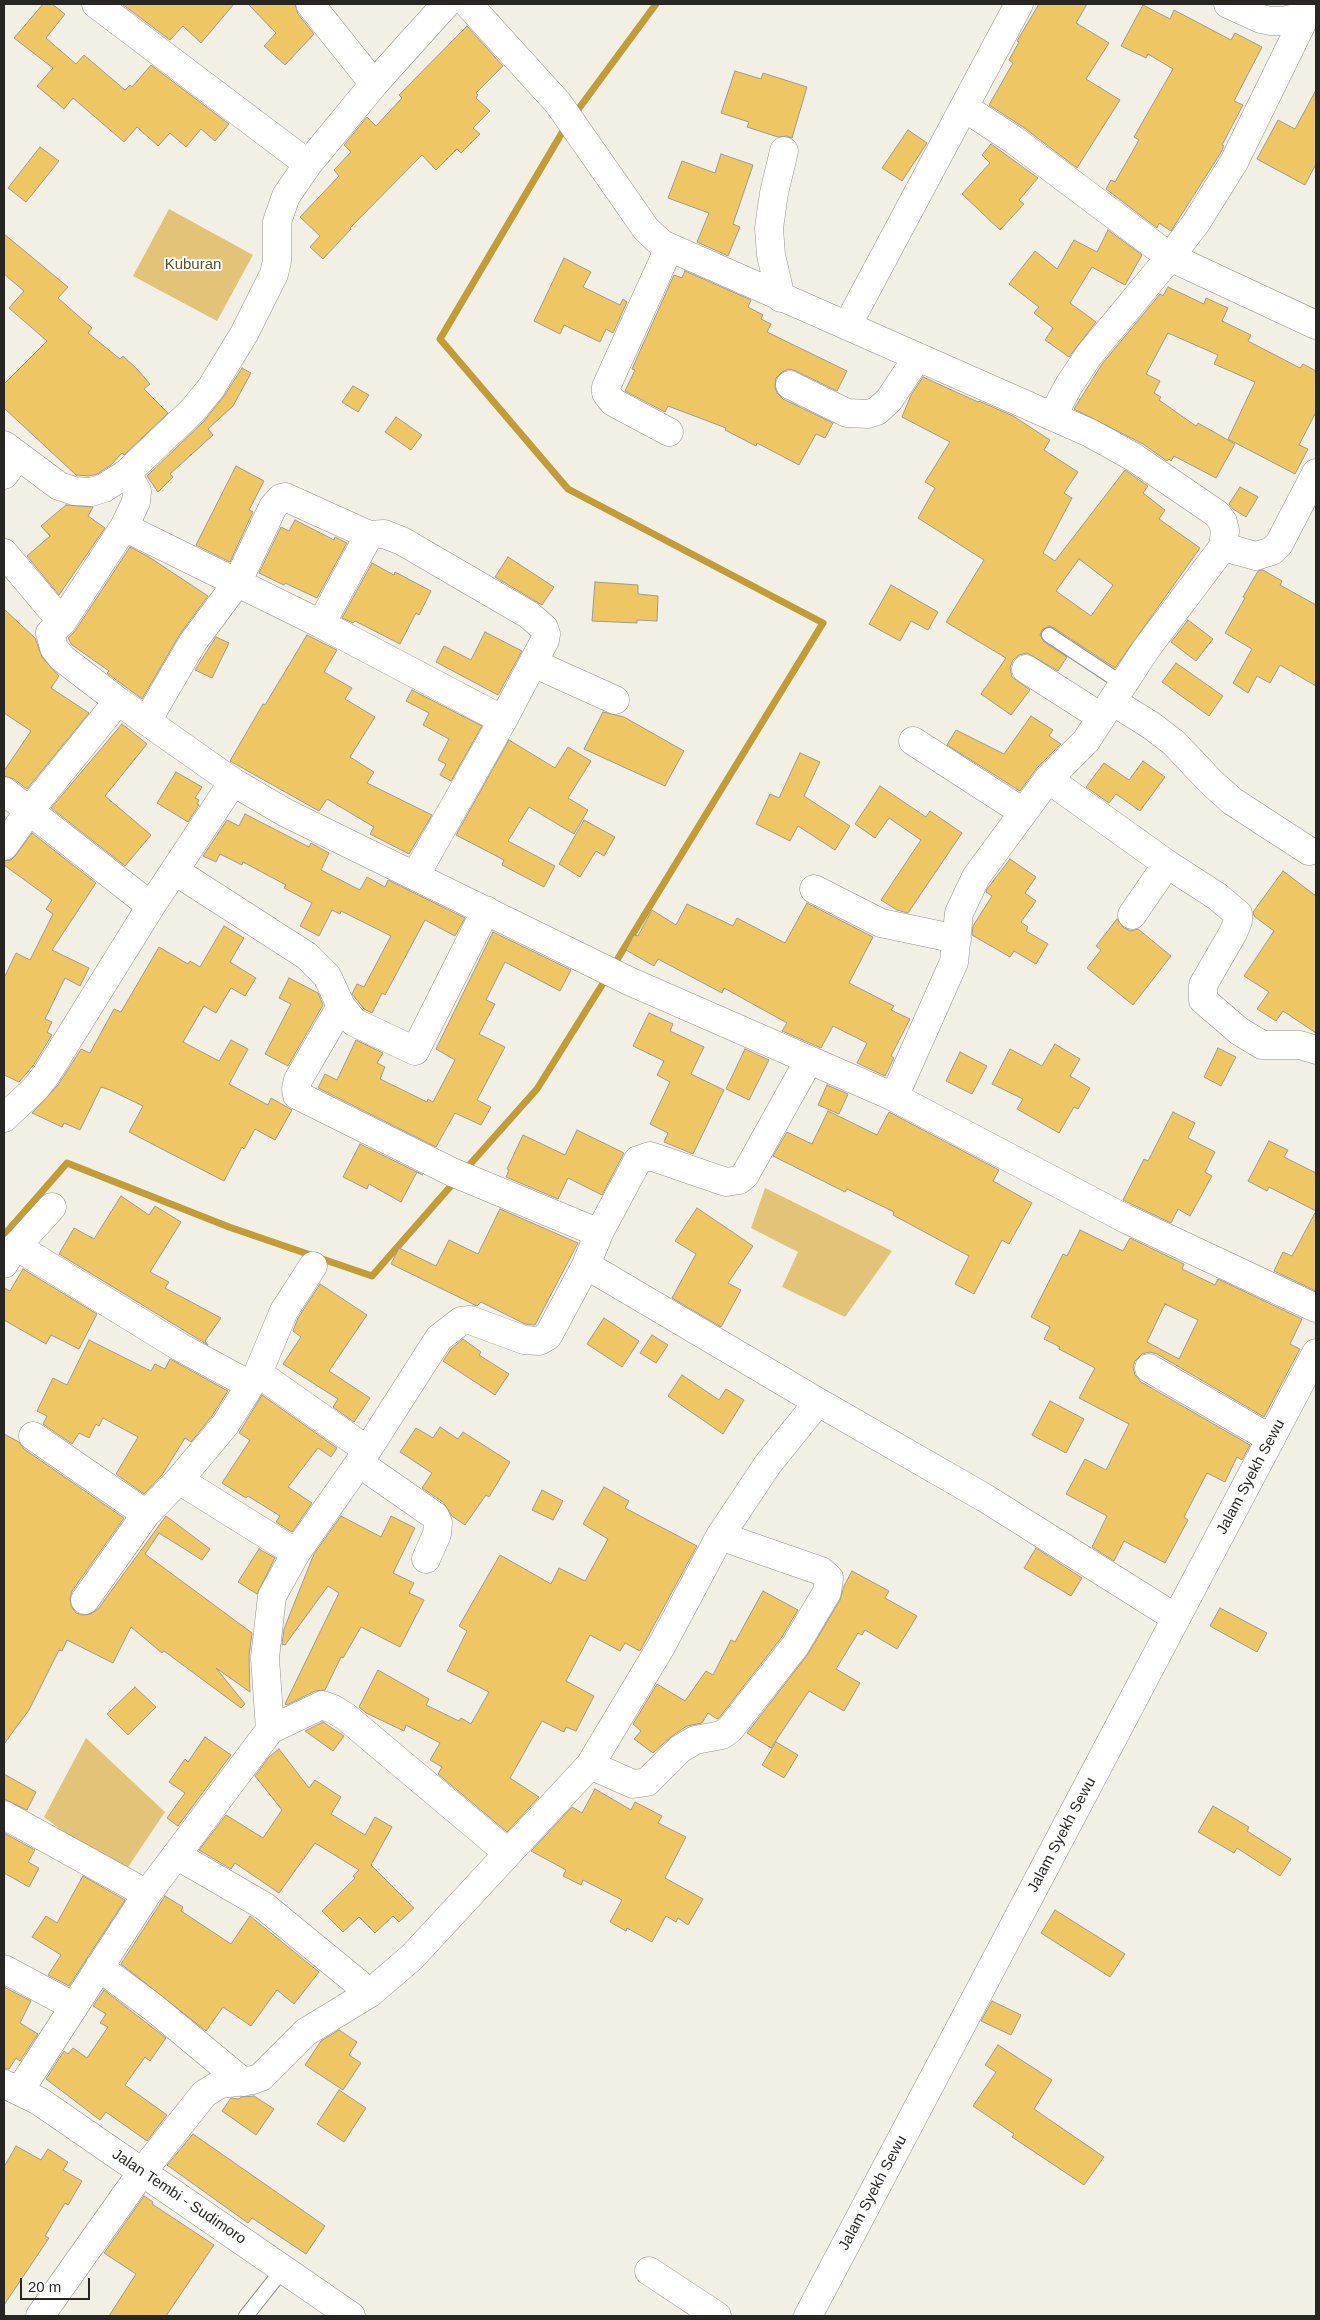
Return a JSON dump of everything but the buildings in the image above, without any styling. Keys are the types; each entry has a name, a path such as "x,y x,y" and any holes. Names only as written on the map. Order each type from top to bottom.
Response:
{"street":[{"path":"96,4 308,164"},
{"path":"310,4 374,84"},
{"path":"8,459 59,486 74,491 91,492 104,488 126,473 200,401 211,388 244,334 274,274 278,261 277,222 286,196 308,164 374,84 446,4"},
{"path":"468,4 558,103 652,237 669,248 781,298 917,358 1054,415 1135,458 1217,514 1223,522 1225,531 1223,547 1146,649 1086,741 1048,779 976,877 959,913 954,962 894,1097"},
{"path":"848,326 1020,4"},
{"path":"1228,4 1261,19 1271,21 1284,21 1312,13"},
{"path":"1054,415 1069,385 1089,355 1196,223 1234,162 1312,13"},
{"path":"964,108 1014,140 1170,257 1316,325"},
{"path":"781,298 771,255 769,228 774,193 784,151"},
{"path":"669,248 606,387 606,393 613,402 669,432"},
{"path":"790,385 847,413 868,414 877,411 889,400 917,358"},
{"path":"126,473 137,491 136,502 124,527 62,622 50,633 54,648 62,658 118,701 233,782 286,813 629,981 894,1097 1124,1218 1316,1308"},
{"path":"1223,547 1256,556 1272,552 1279,544 1316,473"},
{"path":"147,721 193,642 237,583 273,508 281,498 285,497 368,535 384,534 402,541 533,618 544,628 546,634 545,640 503,720 415,876"},
{"path":"124,527 321,624 503,720"},
{"path":"321,624 368,535"},
{"path":"4,553 62,622"},
{"path":"533,663 615,700"},
{"path":"1026,669 1112,701 1152,726 1174,743 1232,801 1309,850"},
{"path":"4,846 29,811 118,701"},
{"path":"913,741 1024,812"},
{"path":"1048,779 1167,864 1218,897 1238,914 1238,921 1203,985 1202,995 1206,1004 1239,1031 1262,1045 1300,1045 1316,1050"},
{"path":"10,1106 46,1075 151,906 233,782"},
{"path":"4,791 151,906"},
{"path":"1132,915 1167,864"},
{"path":"175,871 307,956 327,976 341,1006 354,1022 415,1051 486,910"},
{"path":"814,890 881,923 956,939"},
{"path":"341,1006 298,1080 297,1095 452,1172 599,1233"},
{"path":"270,1730 265,1658 272,1596 296,1553 363,1456 438,1338 461,1321 470,1320 524,1340 539,1341 548,1336 586,1265 599,1233 638,1160 650,1156 726,1182 738,1180 745,1175 809,1060"},
{"path":"52,1207 10,1255 180,1347 254,1379 363,1456 435,1516 438,1523 437,1534 426,1559"},
{"path":"586,1265 985,1498 1176,1618"},
{"path":"85,1600 146,1514 179,1480 225,1425 254,1379 284,1311 313,1266"},
{"name":"Jalam Syekh Sewu","path":"808,2316 1316,1354"},
{"path":"1149,1368 1271,1439"},
{"path":"40,2316 142,2172 204,2094 220,2084 243,2082 261,2077 306,2032 370,1993 412,1957 590,1765 662,1645 720,1536 768,1464 818,1402"},
{"path":"33,1436 146,1514"},
{"path":"179,1480 296,1553"},
{"path":"590,1765 633,1784 647,1782 680,1749 695,1740 722,1735 730,1729 795,1646 828,1592 829,1578 821,1571 720,1536"},
{"path":"12,2087 73,2006 147,1894 270,1730 322,1705 333,1709 346,1718 508,1853"},
{"path":"4,1814 147,1894"},
{"path":"176,1854 264,1906 370,1993"},
{"path":"99,1967 154,2008 243,2082"},
{"path":"4,1969 73,2006"},
{"name":"Jalan Tembi - Sudimoro","path":"12,2087 39,2101 284,2268 351,2316"},
{"path":"650,2271 717,2316"}],"lane":[{"path":"1049,635 1112,701"},
{"path":"246,2316 284,2268"}],"green space":[{"name":"Kuburan","path":"169,209 253,255 217,321 133,276"},
{"path":"765,1188 892,1251 845,1317 782,1287 798,1252 751,1228"},
{"path":"86,1738 165,1812 122,1876 44,1817"}],"waterway":[{"path":"574,115 656,4"},
{"path":"566,126 440,339 568,489 823,623 612,968"},
{"path":"464,1171 537,1089 607,977"},
{"path":"4,1235 67,1163 229,1227 372,1276 457,1179"}]}
